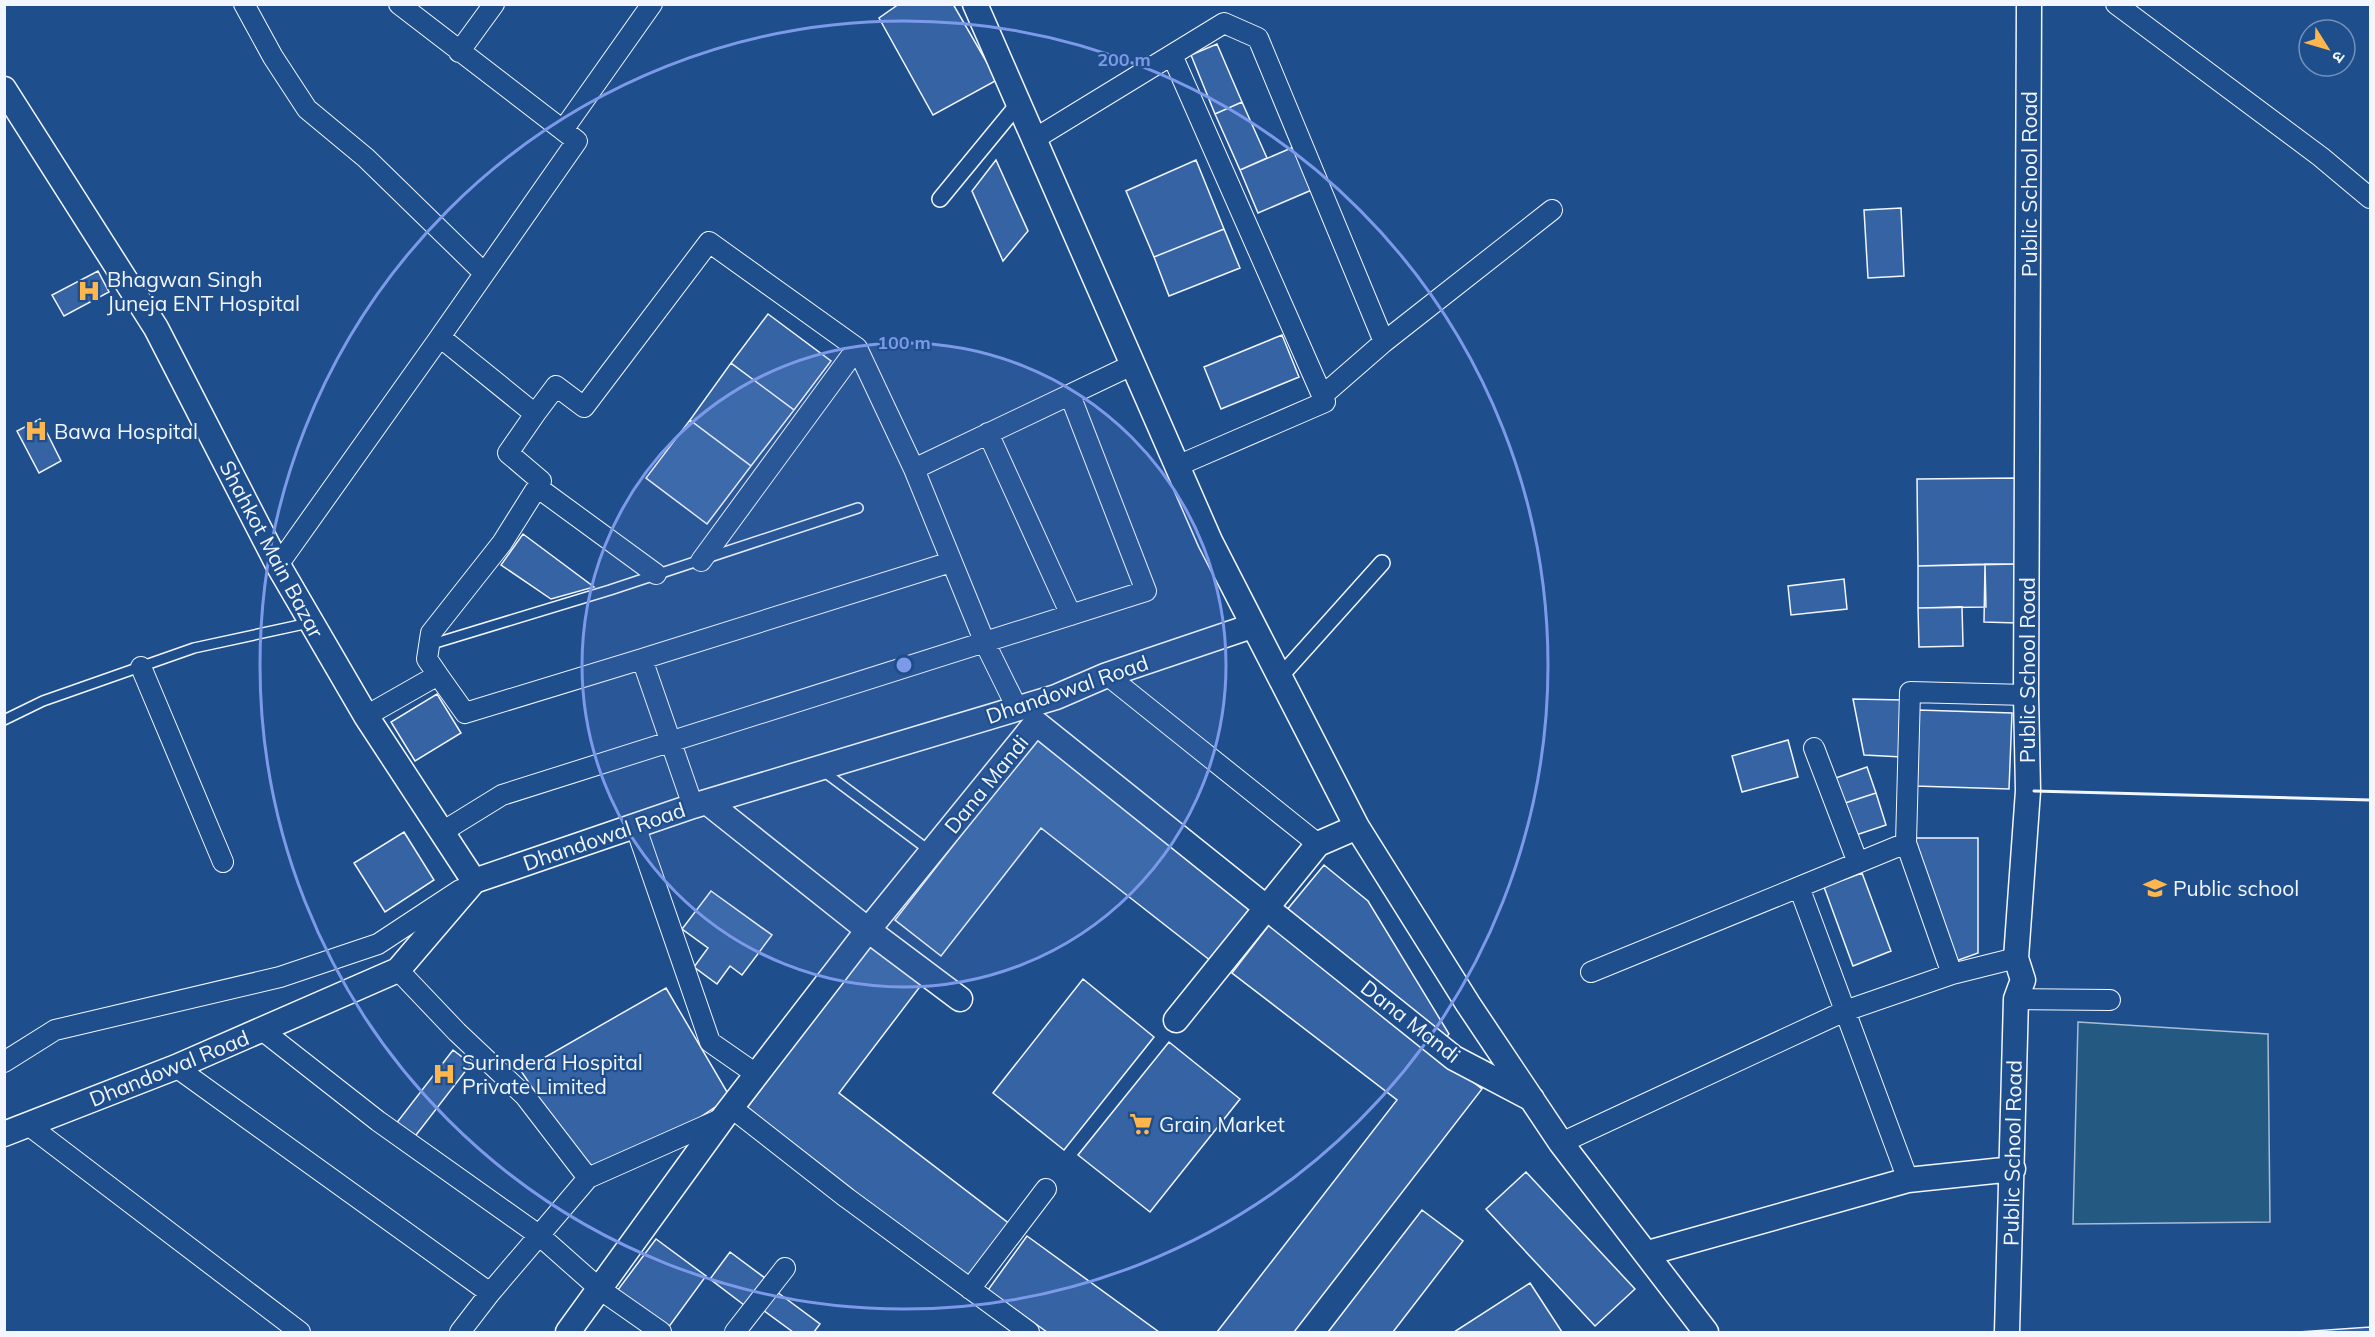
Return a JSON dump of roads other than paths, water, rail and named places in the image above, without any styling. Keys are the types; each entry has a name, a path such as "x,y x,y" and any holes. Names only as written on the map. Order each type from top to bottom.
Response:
{"street":[{"path":"244,4 273,57 307,109 366,158 483,272"},
{"path":"278,565 577,141 399,4"},
{"path":"459,52 494,4"},
{"path":"563,130 652,4"},
{"path":"975,4 1036,138 1132,366 1177,466 1252,626 1357,827 1468,1004 1561,1143 1648,1253 1706,1332"},
{"name":"Public School Road","path":"2007,1332 2016,999 2023,980 2016,958 2028,791 2026,695 2029,4"},
{"path":"2116,4 2321,157 2370,198"},
{"path":"1036,138 1224,23 1258,38 1384,342"},
{"path":"1172,55 1325,402 1177,466"},
{"name":"Shahkot Main Bazar","path":"4,89 156,328 278,565 366,716 474,881"},
{"path":"940,199 1019,103"},
{"path":"1322,396 1384,342 1552,210"},
{"path":"951,562 465,712 427,659 431,633 502,543 542,481 508,453 556,386 585,407 709,242 857,348 914,469 985,643 1027,715"},
{"path":"440,336 535,414"},
{"path":"701,561 857,348"},
{"path":"914,469 1132,366"},
{"path":"442,832 502,795 1146,591 1070,395"},
{"path":"988,433 1071,615"},
{"path":"537,488 656,574"},
{"path":"1279,678 1382,563"},
{"name":"Dhandowal Road","path":"4,1134 176,1066 398,970 474,881 700,804 820,768 1027,715 1056,697 1107,675 1252,626"},
{"path":"642,659 670,741 700,804 960,999"},
{"path":"141,667 223,862"},
{"path":"366,716 438,675"},
{"path":"1107,675 1318,844"},
{"path":"1952,974 1906,843 1910,692 2026,695"},
{"name":"Dana Mandi","path":"868,930 932,852 1027,715 1454,1058 1534,1100"},
{"path":"1814,748 1858,863"},
{"path":"635,825 710,1042 756,1074"},
{"path":"1176,1020 1318,844 1357,827"},
{"path":"1591,972 1906,843"},
{"path":"4,1062 56,1030 280,977 378,944 474,881"},
{"path":"1799,887 1908,1180"},
{"path":"568,1332 601,1290 756,1074 868,930"},
{"path":"1561,1143 1845,1011 1952,974 2016,958"},
{"path":"398,970 457,1032 525,1096 588,1178"},
{"path":"2016,999 2110,1000"},
{"path":"262,1030 378,1121 540,1236 601,1290 661,1332"},
{"path":"176,1066 490,1293"},
{"path":"460,1332 490,1293 588,1178 727,1113"},
{"path":"727,1113 1029,1332"},
{"path":"27,1124 300,1332"},
{"path":"1648,1253 1908,1180 2013,1169"},
{"path":"970,1289 1046,1189"},
{"path":"735,1332 785,1268"}],"lane":[{"path":"429,645 701,561 858,508"},
{"path":"4,720 43,701 194,648 311,622"},
{"path":"820,768 932,852"}],"place":[{"name":"Bhagwan Singh Juneja ENT Hospital","path":"89,291"},
{"name":"Bawa Hospital","path":"36,431"},
{"name":"Public school","path":"2155,888"},
{"name":"Surindera Hospital Private Limited","path":"444,1074"},
{"name":"Grain Market","path":"1141,1124"}]}
